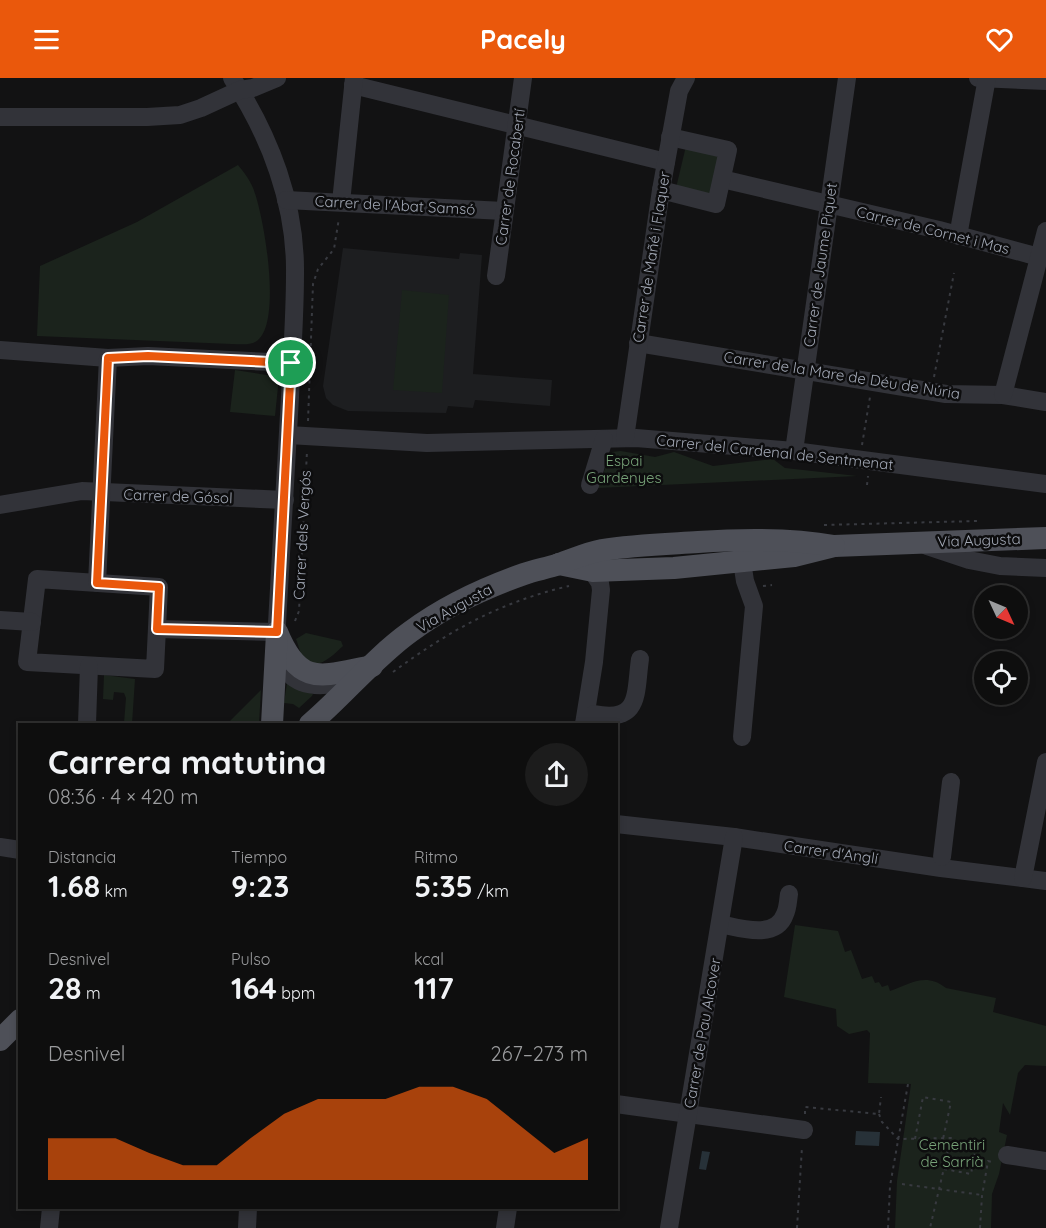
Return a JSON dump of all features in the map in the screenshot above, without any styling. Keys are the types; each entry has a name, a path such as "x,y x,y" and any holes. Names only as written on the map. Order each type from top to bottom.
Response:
{"main road":[{"name":"Via Augusta","path":"577,563 684,567 794,556 834,546 1044,537"},
{"name":"Via Augusta","path":"311,723 373,673 408,633 445,609 509,579 577,563 603,550 719,541 800,540 834,546"},
{"path":"284,627 290,658 301,670 309,674 330,675 373,673"},
{"path":"272,723 284,627"},
{"path":"0,1040 14,1021"}],"street":[{"path":"0,117 180,115 211,104 241,82 254,88 277,78"},
{"name":"Carrer de Rocabertí","path":"496,276 523,78"},
{"name":"Carrer de Mañé i Flaquer","path":"625,438 660,190 679,91 686,78"},
{"name":"Carrer de Jaume Piquet","path":"794,451 827,204 847,78"},
{"path":"978,78 1046,81"},
{"path":"958,236 987,78"},
{"path":"341,202 353,81 404,97 666,162"},
{"name":"Carrer dels Vergós","path":"241,82 269,144 286,200 296,273 285,500 284,627"},
{"path":"660,190 716,204 728,150 670,137"},
{"name":"Carrer de Cornet i Mas","path":"722,179 1039,257"},
{"name":"Carrer de l'Abat Samsó","path":"286,200 504,211"},
{"path":"1003,395 1046,231"},
{"name":"Carrer de la Mare de Déu de Núria","path":"638,343 946,394 1003,395 1046,402"},
{"path":"0,350 108,358 148,356 291,363"},
{"path":"97,583 108,358"},
{"name":"Carrer del Cardenal de Sentmenat","path":"288,435 427,443 625,438 682,441 794,451 1046,484"},
{"path":"590,485 604,439"},
{"name":"Carrer de Gósol","path":"0,505 82,491 285,500"},
{"name":"Via Augusta","path":"917,543 969,560 1000,566 1046,568"},
{"path":"742,562 745,581 757,594 742,737"},
{"path":"577,563 600,583 601,590 594,662 584,723"},
{"path":"37,579 97,583 159,587 155,669 27,662 37,579"},
{"path":"0,620 32,622"},
{"path":"157,629 284,627"},
{"path":"585,723 594,714 617,716 629,711 634,701 640,659"},
{"path":"87,723 89,666"},
{"path":"1023,878 1046,762"},
{"path":"942,857 951,782"},
{"name":"Carrer d'Anglí","path":"618,824 734,837 1046,881"},
{"name":"Carrer de Pau Alcover","path":"669,1228 734,837"},
{"path":"0,847 18,850"},
{"path":"720,924 757,931 775,927 785,915 789,894"},
{"path":"618,1104 804,1130"},
{"path":"1000,1159 1046,1161"},
{"path":"49,1228 51,1209"},
{"path":"247,1228 248,1209"},
{"path":"505,1228 508,1209"}],"path":[{"path":"308,431 313,285 315,274 335,245 341,202"},
{"path":"931,391 954,273"},
{"path":"860,455 872,382"},
{"name":"Carrer dels Vergós","path":"284,627 296,618 299,611 307,442"},
{"name":"Via Augusta","path":"373,673 428,647 471,621 542,592 574,584"},
{"path":"757,594 772,585"},
{"path":"888,1228 890,1186 908,1084"},
{"path":"881,1097 879,1114 882,1122 898,1139 951,1138 930,1228"},
{"path":"915,1139 923,1097 951,1102 943,1139"},
{"path":"796,1228 805,1107 879,1114"},
{"path":"944,1169 971,1174 975,1152"},
{"path":"980,1228 982,1195 988,1161 1000,1159"},
{"path":"902,1184 982,1195"}],"shaded area":[{"path":"343,248 459,259 460,253 482,255 473,374 552,380 550,406 475,400 473,408 448,406 446,413 348,411 333,405 326,398 323,386"},
{"path":"856,1131 880,1132 879,1146 855,1145"},
{"path":"702,1151 710,1152 706,1170 699,1169"}],"green space":[{"path":"686,146 720,154 711,197 676,188"},
{"path":"238,165 250,182 257,201 269,267 269,312 265,329 258,340 242,344 37,336 40,266 137,222"},
{"path":"402,290 449,295 442,393 393,390"},
{"path":"235,370 279,377 275,416 230,412"},
{"name":"Espai Gardenyes","path":"621,451 655,457 674,452 713,466 773,459 785,468 857,476 597,488 612,452"},
{"path":"306,633 341,641 343,646 324,661 313,664 303,657 296,639"},
{"path":"104,675 135,679 132,723 124,723 126,698 124,693 114,692 113,700 103,699"},
{"path":"287,683 313,694 299,708 293,704 284,703"},
{"path":"261,690 259,723 228,723"},
{"path":"101,721 124,723 101,723"},
{"name":"Cementiri de Sarrià","path":"795,925 838,931 845,952 851,950 862,979 872,976 875,983 879,982 882,987 888,985 890,991 918,981 931,981 946,988 996,998 993,1012 1046,1026 1046,1066 1025,1065 1018,1073 1010,1115 1003,1103 999,1132 1007,1135 999,1174 992,1194 991,1228 895,1228 897,1181 911,1084 868,1083 870,1033 867,1030 849,1034 837,1026 836,1009 784,997"}],"route":[{"path":"148,356 291,363 277,632 157,629 159,587 97,583 108,358 148,356"}]}
